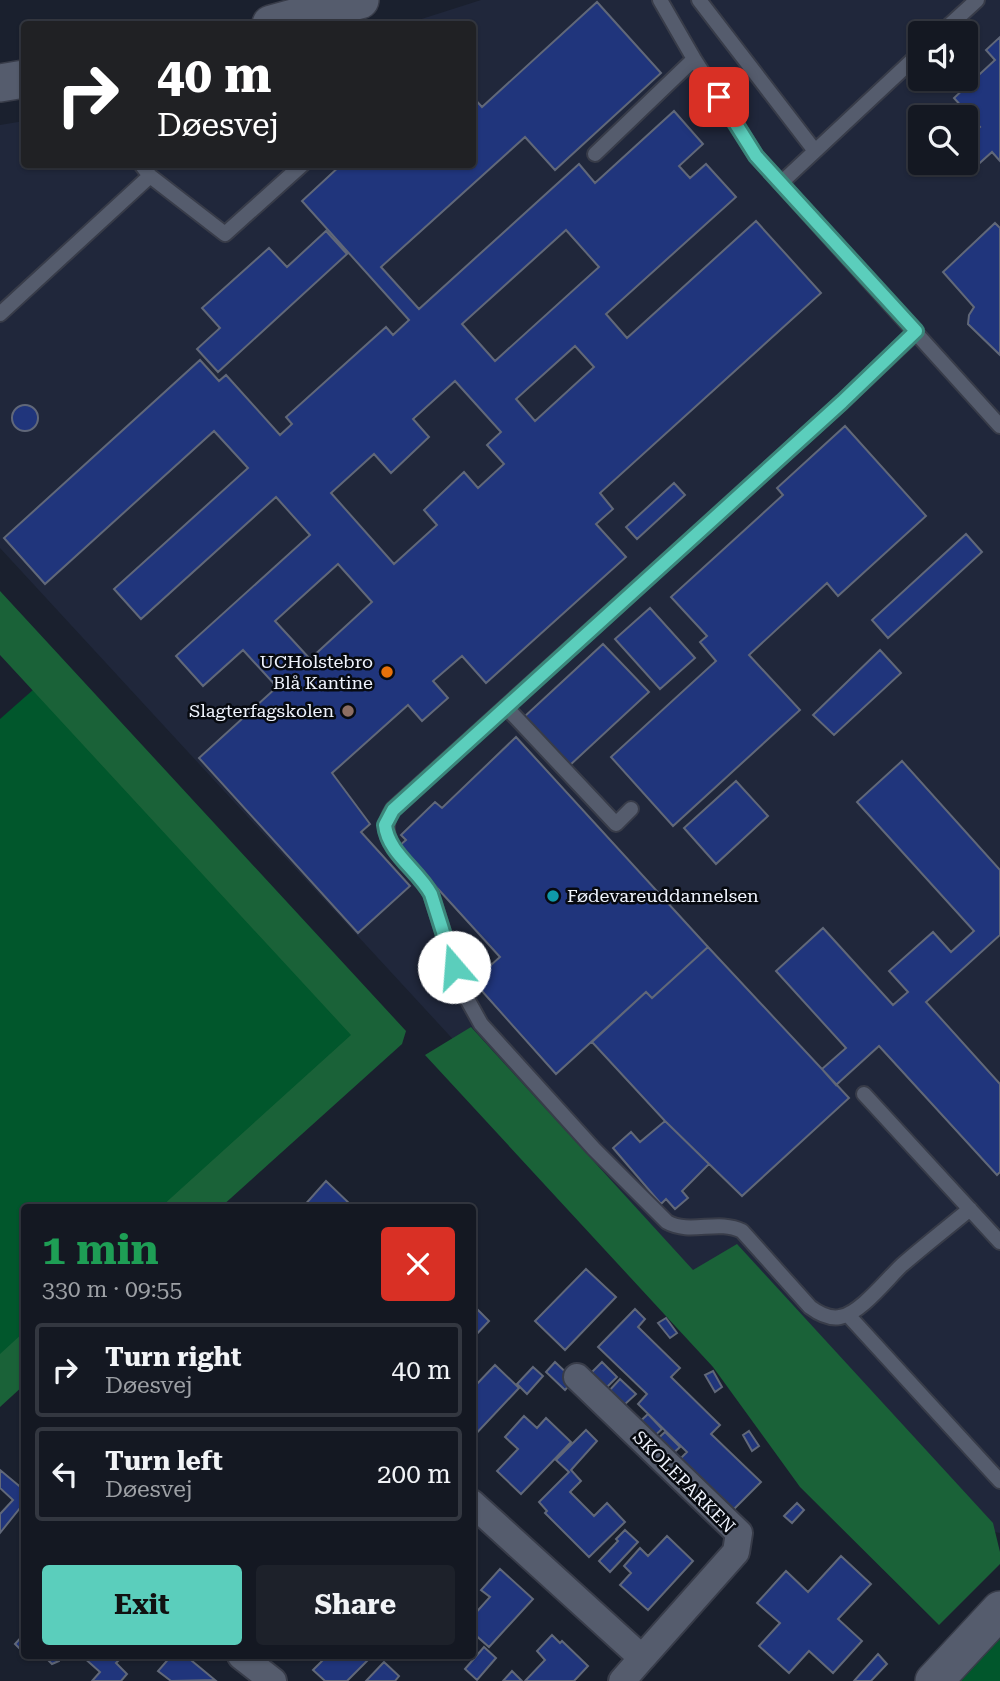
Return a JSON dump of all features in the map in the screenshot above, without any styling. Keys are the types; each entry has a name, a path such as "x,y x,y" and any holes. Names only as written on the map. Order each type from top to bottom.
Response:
{"street":[{"path":"282,21 360,0"},
{"path":"0,83 21,80"},
{"name":"SKOLEPARKEN","path":"576,1377 738,1534 736,1552 622,1681"},
{"path":"476,1507 642,1658"},
{"path":"934,1681 1000,1610"},
{"path":"245,1659 272,1681"}],"lane":[{"path":"660,0 756,156 1000,426"},
{"path":"699,0 815,151"},
{"path":"954,21 977,0"},
{"path":"596,153 694,59"},
{"path":"782,183 908,64"},
{"path":"0,314 146,170 225,234 299,168"},
{"path":"916,331 842,402 393,810 385,825 389,842 425,883 431,894 461,988 473,1013 594,1149 667,1222 681,1227 730,1226 742,1231 810,1307 830,1317 839,1318 848,1315 902,1265 970,1209"},
{"path":"506,707 616,824 631,809"},
{"path":"864,1094 1000,1242"},
{"path":"848,1315 1000,1481"}],"shaded area":[{"path":"481,0 1000,0 1000,1533 985,1530 827,1445 0,548 0,125 21,122 21,168 476,168 476,21 415,21"}],"green space":[{"path":"0,591 406,1031 402,1044 224,1204 164,1204 351,1035 0,655"},
{"path":"59,667 387,1024 193,1204 21,1204 21,1365 0,1385 0,719"},
{"path":"471,1027 693,1270 737,1244 993,1523 1000,1564 939,1625 800,1487 713,1367 425,1055"},
{"path":"21,1335 21,1388 0,1407 0,1354"},
{"path":"1000,1632 1000,1681 954,1681"}],"building":[{"path":"597,2 661,73 555,170 525,137 381,267 419,309 579,164 595,183 674,111 703,144 679,166 690,178 706,164 736,197 606,314 627,338 756,221 821,293 600,493 613,509 596,524 626,557 486,683 462,656 433,681 448,698 422,721 408,705 332,773 370,824 361,832 410,886 358,933 199,758 277,687 243,650 203,686 176,656 310,535 276,497 141,619 114,589 248,468 214,431 45,584 4,538 200,360 219,381 226,375 280,435 292,424 286,417 386,327 393,335 409,320 302,201 338,168 476,168 476,100 482,107","holes":["566,230 599,267 495,361 462,324","575,346 594,367 535,421 516,399","455,381 501,432 487,445 504,464 478,488 464,472 424,510 437,525 394,564 331,493 374,454 391,473 429,437 413,419","338,564 372,602 310,659 275,621"]},
{"path":"1000,37 1000,161 992,152 978,165 978,105 960,105 954,98 962,91 978,91 978,76 995,60 986,50"},
{"path":"995,223 1000,228 1000,355 968,324 974,307 943,272"},
{"path":"326,231 347,254 218,372 197,349 220,328 202,308 269,248 287,267"},
{"path":"25,405 34,409 38,418 34,427 25,431 16,427 12,418 16,409"},
{"path":"845,426 926,516 838,596 827,583 749,655 800,710 673,826 611,757 716,661 700,642 707,636 671,597 783,495 777,488"},
{"path":"674,483 685,495 637,539 626,527"},
{"path":"966,534 982,552 888,638 872,620"},
{"path":"650,608 695,658 660,689 615,639"},
{"path":"603,644 649,692 569,766 524,717"},
{"path":"880,650 901,673 834,735 813,715"},
{"name":"Fødevareuddannelsen","path":"516,737 708,947 652,998 646,992 556,1074 473,981 500,957 399,846 406,840 401,835 435,802 442,808"},
{"path":"902,761 1000,870 1000,935 926,1002 1000,1084 1000,1172 997,1175 879,1046 836,1085 822,1069 846,1048 776,971 823,928 893,1005 908,992 889,971 933,932 951,952 974,931 857,802"},
{"path":"736,781 768,816 716,864 684,828"},
{"path":"708,947 849,1098 742,1196 665,1121 592,1042 646,992 652,998"},
{"path":"665,1121 709,1164 682,1191 688,1198 675,1209 666,1199 661,1204 613,1148 631,1132 640,1142"},
{"path":"326,1181 350,1204 306,1204"},
{"path":"586,1269 616,1297 565,1350 535,1321"},
{"path":"476,1308 489,1321 476,1335"},
{"path":"635,1309 645,1319 638,1327 680,1368 671,1377 720,1425 711,1434 761,1482 731,1512 678,1461 687,1452 638,1404 647,1394 598,1347"},
{"path":"666,1318 677,1333 670,1338 658,1323"},
{"path":"555,1362 574,1380 565,1390 546,1372"},
{"path":"602,1362 617,1377 606,1388 591,1373"},
{"path":"495,1365 519,1388 476,1434 476,1385"},
{"path":"533,1367 543,1376 527,1394 517,1384"},
{"path":"713,1371 722,1387 715,1392 705,1375"},
{"path":"620,1379 636,1394 623,1406 608,1392"},
{"path":"648,1414 662,1429 649,1441 634,1427"},
{"path":"524,1416 537,1428 546,1418 571,1442 521,1494 497,1471 518,1449 505,1437"},
{"path":"586,1430 597,1441 571,1470 581,1481 570,1492 594,1516 607,1503 625,1522 589,1557 545,1513 547,1511 539,1502 569,1472 556,1460"},
{"path":"749,1431 759,1446 752,1451 743,1435"},
{"path":"665,1432 680,1447 667,1459 652,1444"},
{"path":"0,1470 21,1488 21,1507 0,1533 0,1514 13,1500 0,1488"},
{"path":"797,1503 804,1510 792,1523 784,1516"},
{"path":"625,1530 638,1542 610,1572 599,1561"},
{"path":"667,1536 693,1561 648,1610 620,1585 631,1573 624,1566 640,1548 648,1556"},
{"path":"841,1556 871,1584 838,1619 862,1641 833,1673 809,1651 789,1673 759,1646 780,1623 757,1603 786,1571 808,1592"},
{"path":"500,1569 533,1599 489,1647 476,1636 476,1613 490,1597 481,1590"},
{"path":"552,1635 588,1666 574,1681 525,1681 545,1660 537,1651"},
{"path":"21,1637 21,1650 15,1644"},
{"path":"484,1647 496,1658 477,1680 465,1669"},
{"path":"878,1654 887,1664 871,1681 854,1681"},
{"path":"47,1659 59,1659 59,1661 52,1664"},
{"path":"85,1659 120,1659 116,1663 127,1674 121,1681 92,1681 100,1672"},
{"path":"168,1659 190,1659 215,1680 171,1681 158,1671"},
{"path":"324,1659 369,1659 347,1681 325,1681 313,1670"},
{"path":"384,1662 399,1676 395,1681 366,1681"},
{"path":"512,1671 522,1681 503,1681"}],"place":[{"name":"UCHolstebro Blå Kantine","path":"387,672"},
{"name":"Slagterfagskolen","path":"348,711"},
{"name":"Fødevareuddannelsen","path":"553,896"}],"route":[{"path":"454,967 431,894 425,883 389,842 385,825 393,810 842,402 916,331 756,156 719,97"}]}
